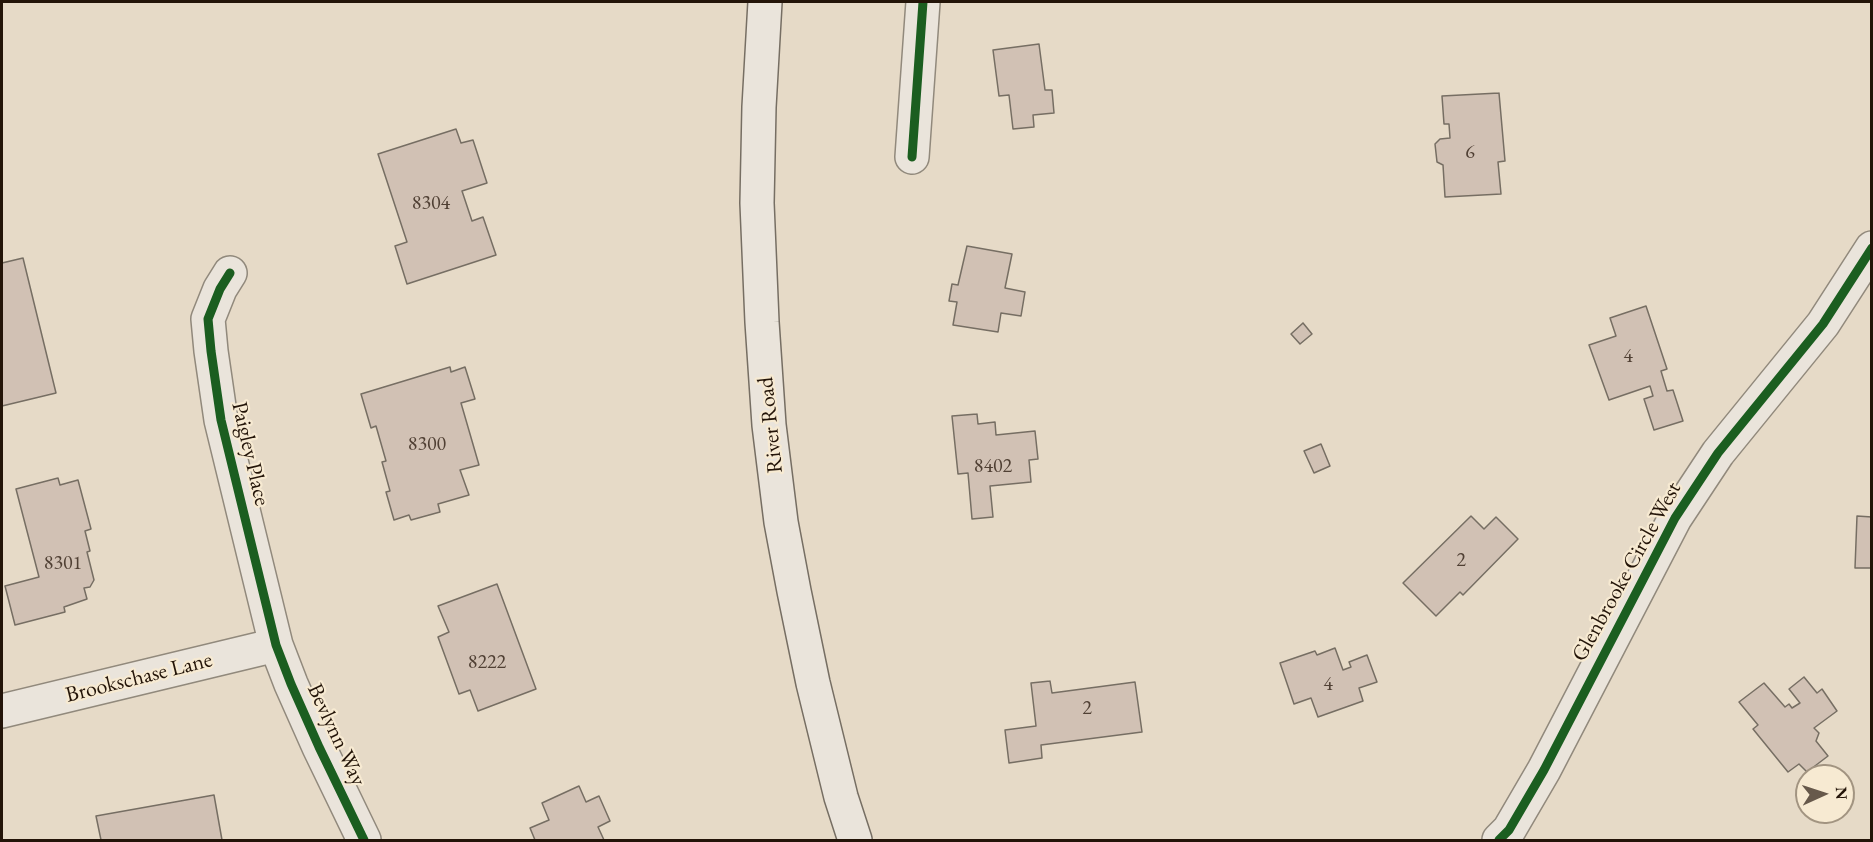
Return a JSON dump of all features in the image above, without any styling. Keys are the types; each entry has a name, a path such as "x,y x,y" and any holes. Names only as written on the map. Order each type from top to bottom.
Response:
{"street":[{"name":"River Road","path":"765,2 759,107 757,203 769,424 781,522 794,591 819,706 855,840"},
{"path":"912,158 922,2"},
{"name":"Glenbrooke Circle West","path":"1499,840 1509,830 1544,770 1675,518 1718,453 1823,324 1872,248"},
{"name":"Paigley Place","path":"230,273 220,289 208,319 211,351 221,420 276,645"},
{"name":"Brookschase Lane","path":"2,711 276,645"},
{"name":"Bevlynn Way","path":"276,645 319,747 364,840"}],"building":[{"path":"1039,44 1045,90 1052,90 1054,113 1033,115 1034,127 1013,129 1009,95 999,96 993,50"},
{"path":"1499,93 1505,161 1498,162 1501,194 1445,197 1443,165 1437,162 1435,144 1440,139 1450,138 1449,124 1444,124 1442,96"},
{"path":"456,129 461,143 473,140 487,183 462,191 472,221 483,217 496,255 407,284 395,246 407,242 378,154"},
{"path":"967,246 1012,254 1005,288 1025,292 1021,316 1001,313 998,332 953,325 957,302 949,301 952,284 958,285"},
{"path":"23,258 56,393 2,406 2,263"},
{"path":"1646,306 1667,369 1661,371 1667,391 1673,390 1683,421 1654,430 1644,399 1653,396 1650,386 1609,400 1589,345 1616,336 1610,318"},
{"path":"1303,323 1312,334 1300,344 1291,334"},
{"path":"450,367 451,372 465,367 475,399 461,403 479,465 460,470 469,495 438,504 440,512 411,520 409,515 394,520 386,492 390,491 382,462 386,461 376,426 371,428 361,394"},
{"path":"977,414 978,424 995,422 996,435 1035,431 1038,459 1029,460 1031,482 990,486 993,517 972,519 968,473 958,474 952,416"},
{"path":"1321,444 1330,466 1314,473 1304,451"},
{"path":"58,478 60,485 78,480 91,529 85,531 90,551 87,552 94,580 90,587 84,588 87,599 64,607 65,612 15,625 5,586 39,577 16,489"},
{"path":"1471,516 1484,529 1496,517 1518,539 1463,595 1460,592 1436,616 1403,583"},
{"path":"1857,516 1872,517 1872,568 1855,568"},
{"path":"497,584 536,689 478,711 470,690 459,694 438,637 449,632 438,606"},
{"path":"1335,648 1343,670 1351,667 1349,662 1367,655 1377,682 1359,688 1363,701 1318,717 1311,698 1294,704 1280,663 1315,651 1317,655"},
{"path":"1804,677 1817,693 1822,689 1837,711 1814,728 1819,733 1816,741 1828,756 1818,764 1795,764 1795,767 1788,772 1753,729 1758,725 1739,702 1764,683 1785,707 1789,704 1792,708 1800,703 1789,689"},
{"path":"1050,681 1052,693 1135,682 1142,732 1041,745 1042,758 1009,763 1005,730 1036,726 1031,683"},
{"path":"579,786 586,802 599,796 610,821 598,827 604,840 535,840 530,828 549,820 542,803"},
{"path":"214,795 222,840 101,840 96,816"}],"cycle path":[{"path":"912,157 923,2"},
{"path":"1499,840 1509,830 1544,770 1675,518 1718,453 1823,324 1872,248"},
{"path":"230,273 220,289 208,319 221,420 276,645 319,747 364,840"}]}
